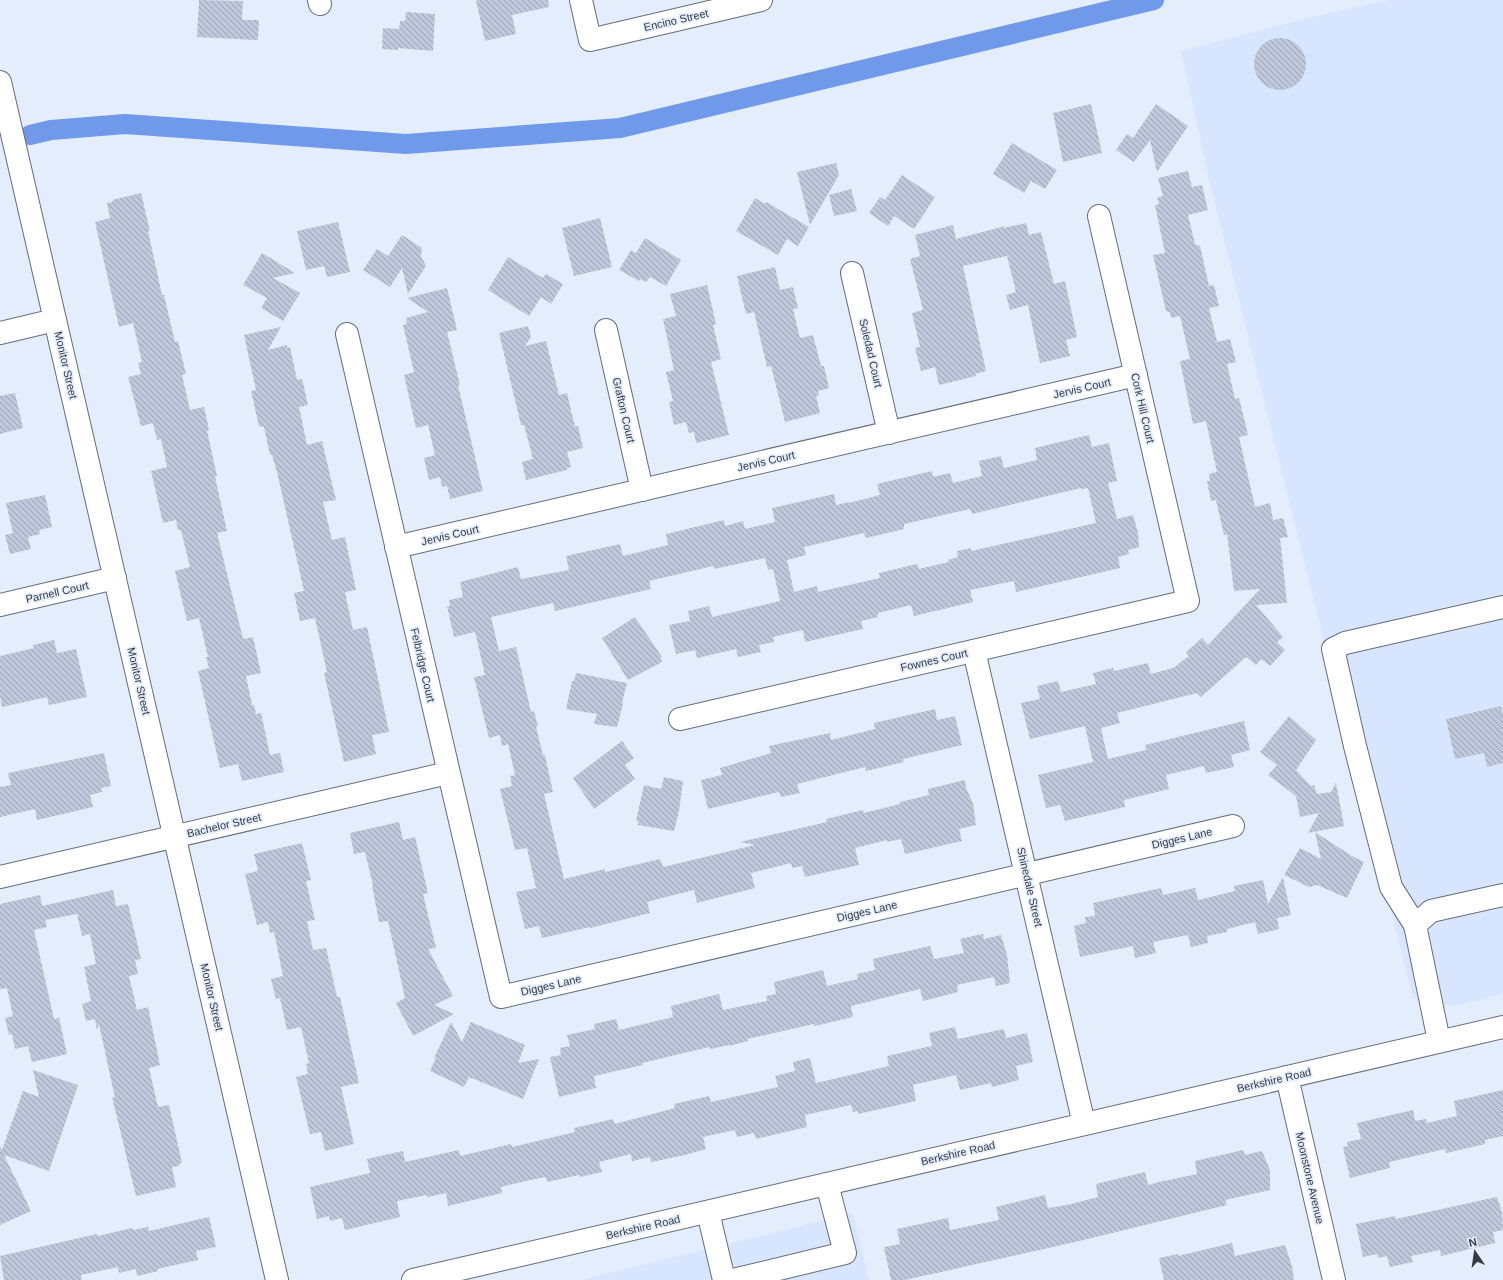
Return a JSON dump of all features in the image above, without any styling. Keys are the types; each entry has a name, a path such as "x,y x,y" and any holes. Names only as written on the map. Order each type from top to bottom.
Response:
{"street":[{"name":"Encino Street","path":"581,0 590,40 761,0"},
{"name":"Monitor Street","path":"0,82 277,1280"},
{"name":"Cork Hill Court","path":"1099,216 1188,601"},
{"name":"Soledad Court","path":"852,273 889,432"},
{"path":"0,332 55,320"},
{"name":"Grafton Court","path":"606,330 642,490"},
{"name":"Felbridge Court","path":"346,334 501,997"},
{"name":"Jervis Court","path":"396,547 1136,375"},
{"name":"Parnell Court","path":"0,605 115,578"},
{"name":"Fownes Court","path":"680,719 1188,601"},
{"path":"1439,1042 1415,924 1391,887 1355,746 1333,649 1345,643 1503,607"},
{"name":"Shinedale Street","path":"974,650 1084,1124"},
{"name":"Bachelor Street","path":"0,877 448,773"},
{"name":"Digges Lane","path":"501,997 1233,826"},
{"path":"1415,924 1431,911 1503,895"},
{"name":"Berkshire Road","path":"425,1279 1503,1027"},
{"name":"Moonstone Avenue","path":"1287,1077 1334,1280"},
{"path":"733,1280 845,1253 827,1184"},
{"path":"708,1212 724,1280"}],"shaded area":[{"path":"1388,0 1503,0 1503,994 1453,1006 1413,998 1209,179 1181,51 1311,17"},
{"path":"853,1213 869,1280 581,1280"}],"building":[{"path":"199,0 243,1 242,20 259,20 258,40 197,37"},
{"path":"476,0 548,0 549,7 512,15 516,34 485,41"},
{"path":"406,12 435,14 433,51 398,48 398,50 382,49 383,28 399,29 400,21 405,21"},
{"path":"1275,38 1285,38 1295,42 1302,49 1306,59 1306,69 1302,79 1295,86 1285,90 1275,90 1265,86 1258,79 1254,69 1254,59 1258,49 1265,42"},
{"path":"1091,104 1102,153 1063,162 1053,113"},
{"path":"1156,104 1188,126 1157,172 1150,140 1134,162 1116,150 1127,134 1133,138"},
{"path":"1012,143 1057,170 1045,189 1031,181 1024,193 993,174"},
{"path":"836,163 839,175 810,225 797,172"},
{"path":"1188,171 1192,187 1202,185 1208,210 1188,215 1195,244 1200,246 1209,286 1214,285 1219,306 1209,308 1217,342 1230,339 1236,362 1227,364 1235,399 1239,398 1248,435 1239,437 1255,507 1270,503 1273,520 1283,518 1288,537 1280,538 1287,603 1256,605 1283,637 1277,642 1285,650 1270,666 1261,659 1256,665 1246,657 1201,697 1197,693 1117,713 1120,723 1101,728 1108,759 1146,750 1145,745 1244,721 1250,750 1231,755 1234,767 1206,773 1204,766 1166,775 1169,789 1124,800 1125,807 1065,821 1060,805 1046,808 1038,775 1093,762 1085,726 1030,739 1021,703 1040,699 1037,686 1058,681 1061,692 1096,684 1093,673 1113,668 1114,671 1148,663 1151,674 1173,668 1189,656 1186,652 1202,638 1208,645 1260,589 1234,591 1227,534 1224,535 1216,500 1211,501 1207,481 1210,481 1209,474 1217,472 1206,421 1193,424 1180,361 1190,359 1180,316 1171,318 1170,312 1166,311 1153,255 1165,253 1155,205 1159,204 1157,198 1163,196 1158,178"},
{"path":"902,175 935,197 914,229 894,216 888,226 869,213 880,197 885,200"},
{"path":"851,189 857,211 834,216 829,195"},
{"path":"141,193 162,295 164,295 175,342 178,341 186,374 182,375 190,410 204,407 209,430 207,431 217,476 215,477 227,531 217,533 243,639 253,637 261,673 246,676 252,705 254,705 256,714 261,713 270,755 280,753 284,772 242,781 238,764 220,768 198,671 209,668 206,657 208,657 199,618 187,621 175,571 190,567 181,530 178,530 176,520 163,523 151,471 167,467 161,439 157,440 153,423 141,426 128,377 141,374 138,363 142,362 133,323 119,327 95,222 110,218 107,203 113,202 112,200"},
{"path":"755,198 765,204 766,202 809,227 798,246 787,239 778,255 736,231"},
{"path":"600,218 612,267 574,276 562,228"},
{"path":"338,222 350,272 327,277 324,266 306,270 297,231"},
{"path":"1026,223 1029,235 1041,232 1054,284 1065,281 1077,337 1066,340 1070,356 1040,363 1028,305 1010,310 1006,295 1016,292 1007,256 963,266 986,371 975,374 976,376 939,385 935,367 921,371 915,348 920,347 912,313 923,310 910,259 920,256 915,235 953,225 956,239 1005,226 1003,228"},
{"path":"402,235 422,248 421,256 426,266 408,294 402,268 390,287 363,270 377,249 388,256"},
{"path":"645,238 681,260 666,286 650,277 646,282 640,279 639,281 619,270 631,250 636,253"},
{"path":"262,253 295,273 273,278 300,293 283,321 261,308 267,298 243,285"},
{"path":"508,257 543,278 546,274 563,284 551,304 541,297 529,316 488,290"},
{"path":"775,267 780,290 793,287 798,308 793,309 800,338 813,335 821,366 824,366 829,388 818,391 819,396 816,396 820,413 785,422 771,366 767,367 754,312 746,314 737,276"},
{"path":"707,285 716,324 713,325 721,359 711,362 729,435 696,443 694,432 689,433 686,422 674,425 669,402 673,401 666,372 674,370 663,319 676,316 670,294"},
{"path":"447,288 457,330 447,332 483,491 450,499 447,486 442,487 440,477 429,480 424,458 435,455 428,425 416,428 404,375 414,372 403,325 407,324 406,318 428,312 407,298"},
{"path":"528,326 531,337 525,346 546,341 559,395 567,393 575,427 578,426 583,448 567,452 571,467 567,468 567,470 526,480 522,462 533,459 524,425 521,425 499,333"},
{"path":"281,327 268,350 287,345 287,348 290,347 297,380 302,379 308,405 299,407 307,445 322,441 336,500 323,502 332,540 345,537 356,590 345,592 353,630 367,627 389,732 372,735 376,754 344,762 324,673 327,672 315,618 300,621 294,593 304,591 277,472 272,455 270,455 264,427 259,426 251,391 256,390 244,335"},
{"path":"15,393 23,428 0,434 0,396"},
{"path":"1089,435 1092,447 1109,443 1117,481 1108,483 1117,519 1133,515 1138,533 1139,547 1128,550 1129,554 1118,557 1120,568 1016,592 1014,581 970,590 973,602 914,616 911,605 878,613 878,617 861,621 863,629 805,642 803,630 773,637 774,642 759,645 761,652 738,657 736,649 697,658 695,650 676,654 669,625 690,621 688,611 709,606 712,617 780,601 773,569 768,570 765,558 714,569 713,566 649,581 651,589 555,611 553,603 491,617 499,651 516,647 531,712 534,711 538,726 536,727 543,755 545,755 553,792 544,794 564,879 605,869 605,872 660,859 663,867 755,845 740,842 827,822 826,819 863,810 864,813 900,804 900,802 929,795 928,789 965,780 966,788 973,803 976,825 959,829 962,841 905,854 901,839 887,842 887,840 855,848 859,865 805,877 802,866 792,868 791,863 751,873 755,888 697,903 694,890 647,902 650,913 590,928 542,938 539,926 525,929 516,892 536,888 527,848 515,850 500,789 512,786 510,776 515,775 508,744 502,746 500,735 489,738 474,677 485,675 475,632 454,637 447,606 450,606 449,600 463,597 460,582 518,567 521,579 569,570 566,556 620,544 623,556 668,545 666,534 724,520 725,526 743,521 745,529 775,522 772,508 834,494 836,505 849,503 880,495 877,484 932,471 933,477 950,473 953,483 982,476 979,461 1001,456 1004,468 1037,460 1035,448","holes":["1088,488 1096,523 971,551 971,548 957,551 958,557 948,560 949,562 919,569 917,564 879,573 880,578 818,592 817,586 794,592 787,560 806,555 804,547 864,533 866,538 904,529 904,524 970,509 972,514"]},
{"path":"45,495 52,527 39,530 40,534 28,537 31,549 10,554 5,535 13,533 6,503"},
{"path":"635,617 662,657 660,658 662,662 628,680 602,638"},
{"path":"54,640 57,653 76,649 87,697 49,705 47,697 2,707 0,696 0,656 34,648 33,645"},
{"path":"576,673 627,683 617,727 594,724 597,714 566,709 572,681 574,681"},
{"path":"1501,706 1503,715 1503,763 1487,767 1484,753 1455,759 1446,719"},
{"path":"935,709 937,720 955,716 962,745 903,759 904,762 866,771 865,767 797,784 800,793 781,797 779,792 708,809 701,780 722,775 720,768 771,753 769,746 830,733 831,740 875,729 874,723"},
{"path":"1289,716 1316,740 1296,770 1311,786 1314,785 1317,794 1331,792 1336,783 1344,826 1308,833 1319,813 1300,817 1296,796 1268,775 1277,765 1260,752"},
{"path":"622,741 634,758 625,765 635,779 594,809 573,778"},
{"path":"104,753 111,786 101,788 102,792 90,795 93,807 37,820 35,809 0,817 0,787 11,785 8,773"},
{"path":"664,777 683,781 679,811 674,831 638,825 638,821 636,821 644,785 661,789"},
{"path":"399,822 403,840 415,837 428,893 423,894 436,948 428,949 453,996 434,1005 454,1014 413,1036 396,1003 405,998 388,921 379,922 373,885 365,852 354,854 350,833"},
{"path":"1315,832 1364,862 1347,898 1317,885 1309,887 1284,875 1300,848 1321,859"},
{"path":"302,843 311,880 306,881 315,920 307,921 313,950 326,948 337,997 340,997 359,1083 341,1087 354,1144 325,1151 321,1132 310,1134 296,1077 308,1074 306,1064 309,1063 301,1027 287,1030 280,998 276,999 271,979 283,976 274,932 270,933 268,922 257,925 245,874 258,871 254,854"},
{"path":"1283,877 1291,915 1277,918 1279,929 1258,934 1255,922 1227,929 1227,932 1207,936 1208,943 1191,947 1188,935 1153,942 1156,953 1135,958 1133,946 1080,957 1074,926 1086,923 1085,917 1095,916 1093,903 1161,888 1163,895 1195,888 1198,900 1235,891 1234,886 1263,880 1268,904"},
{"path":"113,890 116,906 128,904 141,959 135,960 138,974 129,976 137,1010 148,1007 160,1065 149,1068 158,1107 169,1105 182,1163 179,1164 179,1166 172,1167 176,1187 136,1196 112,1097 115,1098 99,1024 97,1030 95,1019 86,1021 82,1004 91,1001 84,967 96,964 90,934 82,936 77,914 45,920 47,927 34,930 54,1019 59,1018 67,1054 32,1062 28,1046 15,1049 12,1034 9,1035 5,1018 13,1016 7,988 0,989 0,904 40,895 42,906"},
{"path":"983,934 984,939 1001,935 1007,955 1010,983 996,986 994,977 957,985 958,992 923,1001 920,989 851,1006 853,1017 747,1039 748,1041 729,1046 710,1049 709,1047 642,1063 643,1065 594,1076 596,1088 559,1097 550,1057 561,1055 560,1048 570,1046 567,1035 595,1029 594,1024 616,1019 619,1030 673,1017 671,1006 719,994 723,1010 767,1001 766,996 776,994 774,982 823,970 827,986 858,979 857,974 875,970 873,959 930,946 934,959 964,953 960,939"},
{"path":"451,1022 462,1042 471,1022 525,1045 518,1063 539,1059 523,1099 469,1077 464,1087 430,1071 436,1058 434,1058"},
{"path":"955,1027 958,1039 1004,1029 1006,1038 1027,1033 1033,1062 1016,1066 1019,1080 992,1087 991,1083 960,1090 956,1075 913,1085 916,1101 858,1114 858,1111 853,1112 851,1105 805,1115 807,1127 756,1139 754,1133 737,1137 735,1130 703,1137 706,1149 685,1155 651,1162 650,1157 632,1161 631,1154 599,1162 602,1172 547,1182 546,1177 530,1180 501,1187 502,1193 448,1206 446,1193 397,1201 400,1217 345,1230 342,1218 330,1221 329,1216 317,1219 310,1187 370,1173 367,1159 403,1151 405,1162 459,1150 460,1156 511,1144 512,1147 575,1132 574,1128 613,1119 615,1124 675,1108 674,1104 709,1096 711,1102 778,1087 775,1076 795,1071 793,1062 810,1058 816,1083 889,1066 887,1056 932,1046 929,1033"},
{"path":"33,1070 78,1085 49,1171 4,1155 31,1211 0,1225 0,1146 2,1150 23,1091 39,1097"},
{"path":"1503,1090 1503,1136 1485,1140 1485,1144 1446,1153 1445,1149 1389,1162 1390,1168 1350,1178 1343,1147 1348,1146 1347,1142 1361,1139 1357,1123 1413,1110 1415,1121 1426,1119 1427,1123 1457,1116 1454,1101"},
{"path":"1243,1150 1245,1155 1262,1151 1270,1170 1270,1190 1225,1200 1227,1205 1075,1242 905,1280 891,1280 884,1247 900,1244 897,1229 948,1218 950,1230 999,1220 996,1207 1045,1195 1048,1208 1067,1205 1098,1197 1096,1184 1145,1172 1148,1185 1197,1174 1195,1161"},
{"path":"1497,1197 1502,1212 1503,1230 1493,1232 1495,1243 1441,1256 1440,1250 1411,1256 1413,1262 1390,1267 1387,1256 1378,1258 1377,1254 1363,1257 1356,1224 1395,1216 1396,1219"},
{"path":"209,1217 216,1247 196,1251 198,1260 157,1269 158,1271 137,1276 136,1269 119,1273 118,1267 81,1275 82,1280 4,1280 0,1256 97,1234 98,1236 132,1228 133,1230 148,1227 149,1231"},
{"path":"1232,1243 1235,1256 1285,1245 1292,1266 1294,1280 1164,1280 1159,1258 1178,1254 1178,1256"}],"waterway":[{"path":"30,135 51,130 125,124 406,144 620,128 1154,0"}]}
